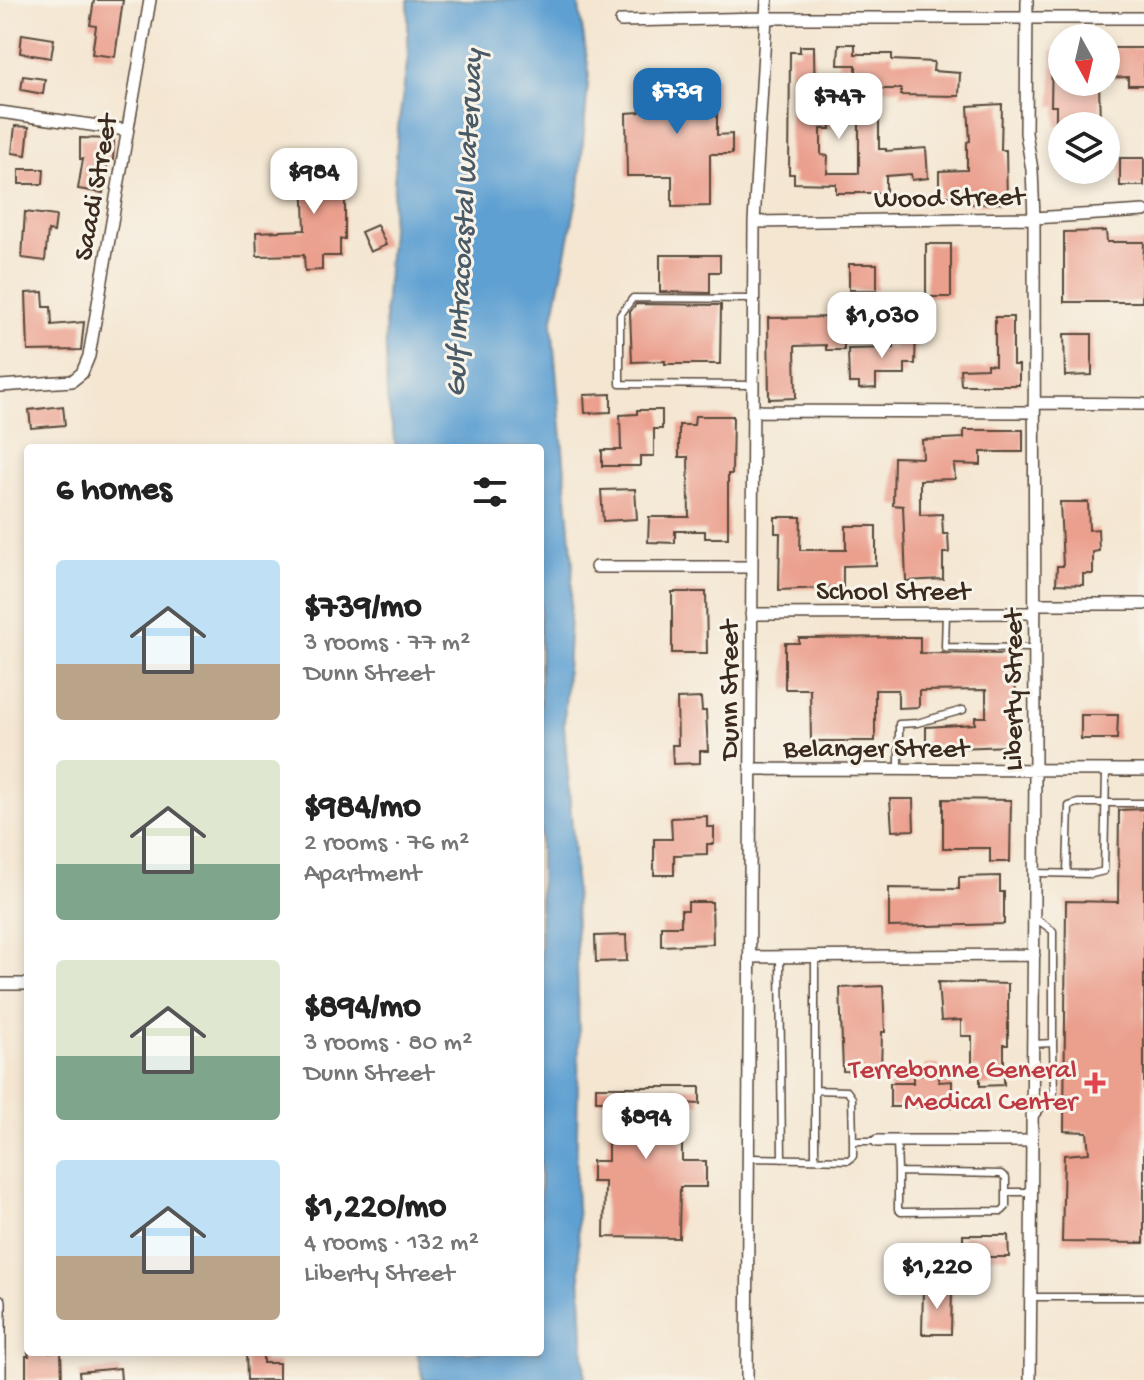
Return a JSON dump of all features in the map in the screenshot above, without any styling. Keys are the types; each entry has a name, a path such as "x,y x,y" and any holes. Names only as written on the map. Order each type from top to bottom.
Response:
{"street":[{"name":"Saadi Street","path":"0,386 75,378 82,373 89,356 150,0"},
{"name":"Dunn Street","path":"747,1380 754,222 767,0"},
{"name":"Liberty Street","path":"1027,0 1026,133 1033,180 1034,218 1035,608 1030,1380"},
{"path":"621,21 1144,18"},
{"path":"0,112 126,130"},
{"name":"Wood Street","path":"754,222 1034,218 1144,211"},
{"path":"753,411 1144,404"},
{"path":"596,567 752,567"},
{"name":"School Street","path":"751,614 946,613 1144,604"},
{"name":"Belanger Street","path":"751,769 1144,770"},
{"path":"751,957 1034,955"},
{"path":"0,984 24,984"},
{"path":"877,1141 1032,1141"},
{"path":"0,1301 0,1380"}],"lane":[{"path":"753,385 620,384 620,315 633,298 754,299"},
{"path":"946,613 945,647 1035,648"},
{"path":"899,771 899,724 917,723 963,710"},
{"path":"1034,873 1104,871 1106,770"},
{"path":"1067,873 1069,806 1078,803 1144,803"},
{"path":"1032,1120 1054,1092 1053,931 1034,917"},
{"path":"780,956 782,1159"},
{"path":"815,956 815,1159"},
{"path":"1033,1044 1053,1043"},
{"path":"749,1158 849,1160 853,1156 851,1094 844,1089 815,1090"},
{"path":"853,1141 877,1141"},
{"path":"897,1141 898,1209 904,1213 1002,1211 1006,1207 1006,1178 1001,1174 898,1172"},
{"path":"1006,1192 1031,1192"},
{"path":"1030,1297 1144,1297"}],"water":[{"name":"Gulf Intracoastal Waterway","path":"408,0 578,0 589,72 579,189 552,324 573,564 564,725 574,852 579,1035 576,1184 585,1380 423,1380 418,1356 544,1356 544,444 395,444 387,399 385,312 398,128 408,57"}],"building":[{"path":"94,0 123,0 115,57 92,54 96,26 90,25"},
{"path":"22,34 54,39 51,58 20,53"},
{"path":"839,44 855,44 855,54 892,54 892,60 934,62 933,71 960,73 959,96 901,95 901,89 856,89 856,65 838,65"},
{"path":"800,46 814,46 815,116 830,116 831,129 821,129 821,155 828,156 827,173 859,173 859,117 879,117 879,149 926,148 928,178 912,180 911,174 886,176 886,193 836,193 836,184 794,183 794,174 789,174 790,52 800,52"},
{"path":"1120,48 1144,48 1144,85 1128,85 1128,77 1120,77"},
{"path":"23,76 45,79 43,94 21,90"},
{"path":"717,77 717,135 732,134 732,154 710,154 710,206 672,207 672,176 627,176 626,113 640,112 639,80"},
{"path":"1051,96 1099,96 1100,112 1056,112 1056,106 1051,106"},
{"path":"1002,104 1001,150 1006,150 1007,203 968,204 968,196 939,196 939,171 967,170 967,142 970,141 968,106"},
{"path":"15,126 29,127 26,155 12,153"},
{"path":"80,138 114,139 113,160 108,160 103,193 78,189 83,159 80,159"},
{"path":"321,154 332,154 332,159 345,158 345,239 340,239 340,256 322,256 322,270 305,271 304,255 257,256 256,232 305,230 303,174 298,174 298,159 321,158"},
{"path":"1120,158 1144,158 1144,186 1120,184"},
{"path":"19,169 44,169 43,184 19,184"},
{"path":"25,212 56,216 54,232 48,231 45,261 22,258"},
{"path":"377,225 386,245 370,252 361,232"},
{"path":"1106,231 1107,242 1144,242 1142,302 1064,302 1064,232"},
{"path":"926,244 951,244 951,297 926,297"},
{"path":"660,255 720,255 720,272 710,272 710,293 660,292"},
{"path":"849,264 877,264 877,290 849,290"},
{"path":"43,292 44,307 51,307 52,325 84,322 81,350 28,351 26,293"},
{"path":"636,304 721,305 720,364 632,362 630,312"},
{"path":"844,317 844,350 826,350 826,345 795,346 796,398 769,399 768,318"},
{"path":"995,317 1013,317 1013,365 1019,365 1019,385 961,385 960,369 995,365"},
{"path":"894,330 916,330 915,364 905,364 905,375 876,375 876,388 859,389 859,383 849,383 848,349 894,348"},
{"path":"1064,334 1092,334 1092,375 1065,376"},
{"path":"611,394 611,412 585,413 584,395"},
{"path":"63,406 65,425 31,428 29,410"},
{"path":"637,410 662,410 662,429 654,429 654,456 640,456 640,466 602,466 602,450 621,450 620,415 637,414"},
{"path":"695,416 733,416 732,474 728,474 728,538 705,538 705,531 675,531 675,543 648,542 649,517 689,517 688,457 679,457 679,425 694,425"},
{"path":"964,430 1023,430 1023,452 981,452 981,465 954,464 955,479 920,480 920,515 942,514 943,534 948,534 949,553 943,553 943,579 906,581 903,506 893,505 894,457 923,458 922,440 964,438"},
{"path":"635,489 637,519 603,521 601,490"},
{"path":"1060,502 1088,502 1089,530 1098,529 1099,551 1093,552 1093,574 1083,574 1083,585 1056,584 1057,566 1063,566"},
{"path":"775,517 801,517 800,550 846,550 846,526 876,526 876,565 843,566 843,587 779,590 780,533 775,533"},
{"path":"672,592 706,592 707,653 672,653"},
{"path":"920,637 920,653 1015,654 1016,709 1011,709 1011,746 926,749 926,727 975,724 975,717 986,717 986,690 919,691 919,707 898,708 898,690 875,690 875,741 811,741 810,689 785,689 785,643 799,643 799,638"},
{"path":"701,698 702,711 706,711 708,751 700,751 700,763 673,764 672,745 678,745 677,699"},
{"path":"1081,715 1118,715 1117,739 1081,739"},
{"path":"890,799 913,799 914,830 892,831"},
{"path":"943,799 1011,800 1010,862 990,862 990,848 943,848"},
{"path":"1144,809 1144,1243 1062,1242 1064,1155 1089,1153 1087,1132 1064,1131 1066,901 1118,902 1119,810"},
{"path":"707,816 707,827 714,827 714,844 707,844 707,854 674,855 674,875 654,875 654,839 672,839 671,818"},
{"path":"1000,876 1000,892 1004,892 1004,924 889,927 889,888 959,889 959,877"},
{"path":"688,902 712,902 713,944 661,946 661,926 681,926 681,910 688,910"},
{"path":"626,935 627,961 596,962 595,936"},
{"path":"938,982 1008,984 1008,1045 1004,1045 1004,1085 980,1086 980,1068 972,1068 972,1036 961,1036 961,1020 941,1021"},
{"path":"883,986 885,1032 882,1032 881,1072 843,1071 840,988"},
{"path":"925,1065 939,1065 939,1082 952,1081 952,1107 890,1107 890,1083 913,1083 913,1074 925,1074"},
{"path":"596,1087 700,1087 700,1104 682,1103 682,1161 706,1161 706,1187 680,1187 679,1238 604,1237 605,1182 592,1182 592,1161 608,1161 608,1101 596,1101"},
{"path":"963,1235 1008,1235 1009,1257 973,1257 973,1271 955,1272 955,1254 963,1254"},
{"path":"923,1288 952,1288 951,1334 922,1334"},
{"path":"26,1356 61,1356 62,1379 26,1380"},
{"path":"246,1356 263,1356 263,1363 279,1363 279,1380 247,1380"},
{"path":"120,1368 121,1380 80,1380 79,1372"}],"place":[{"name":"Terrebonne General Medical Center","path":"1095,1083"}]}
